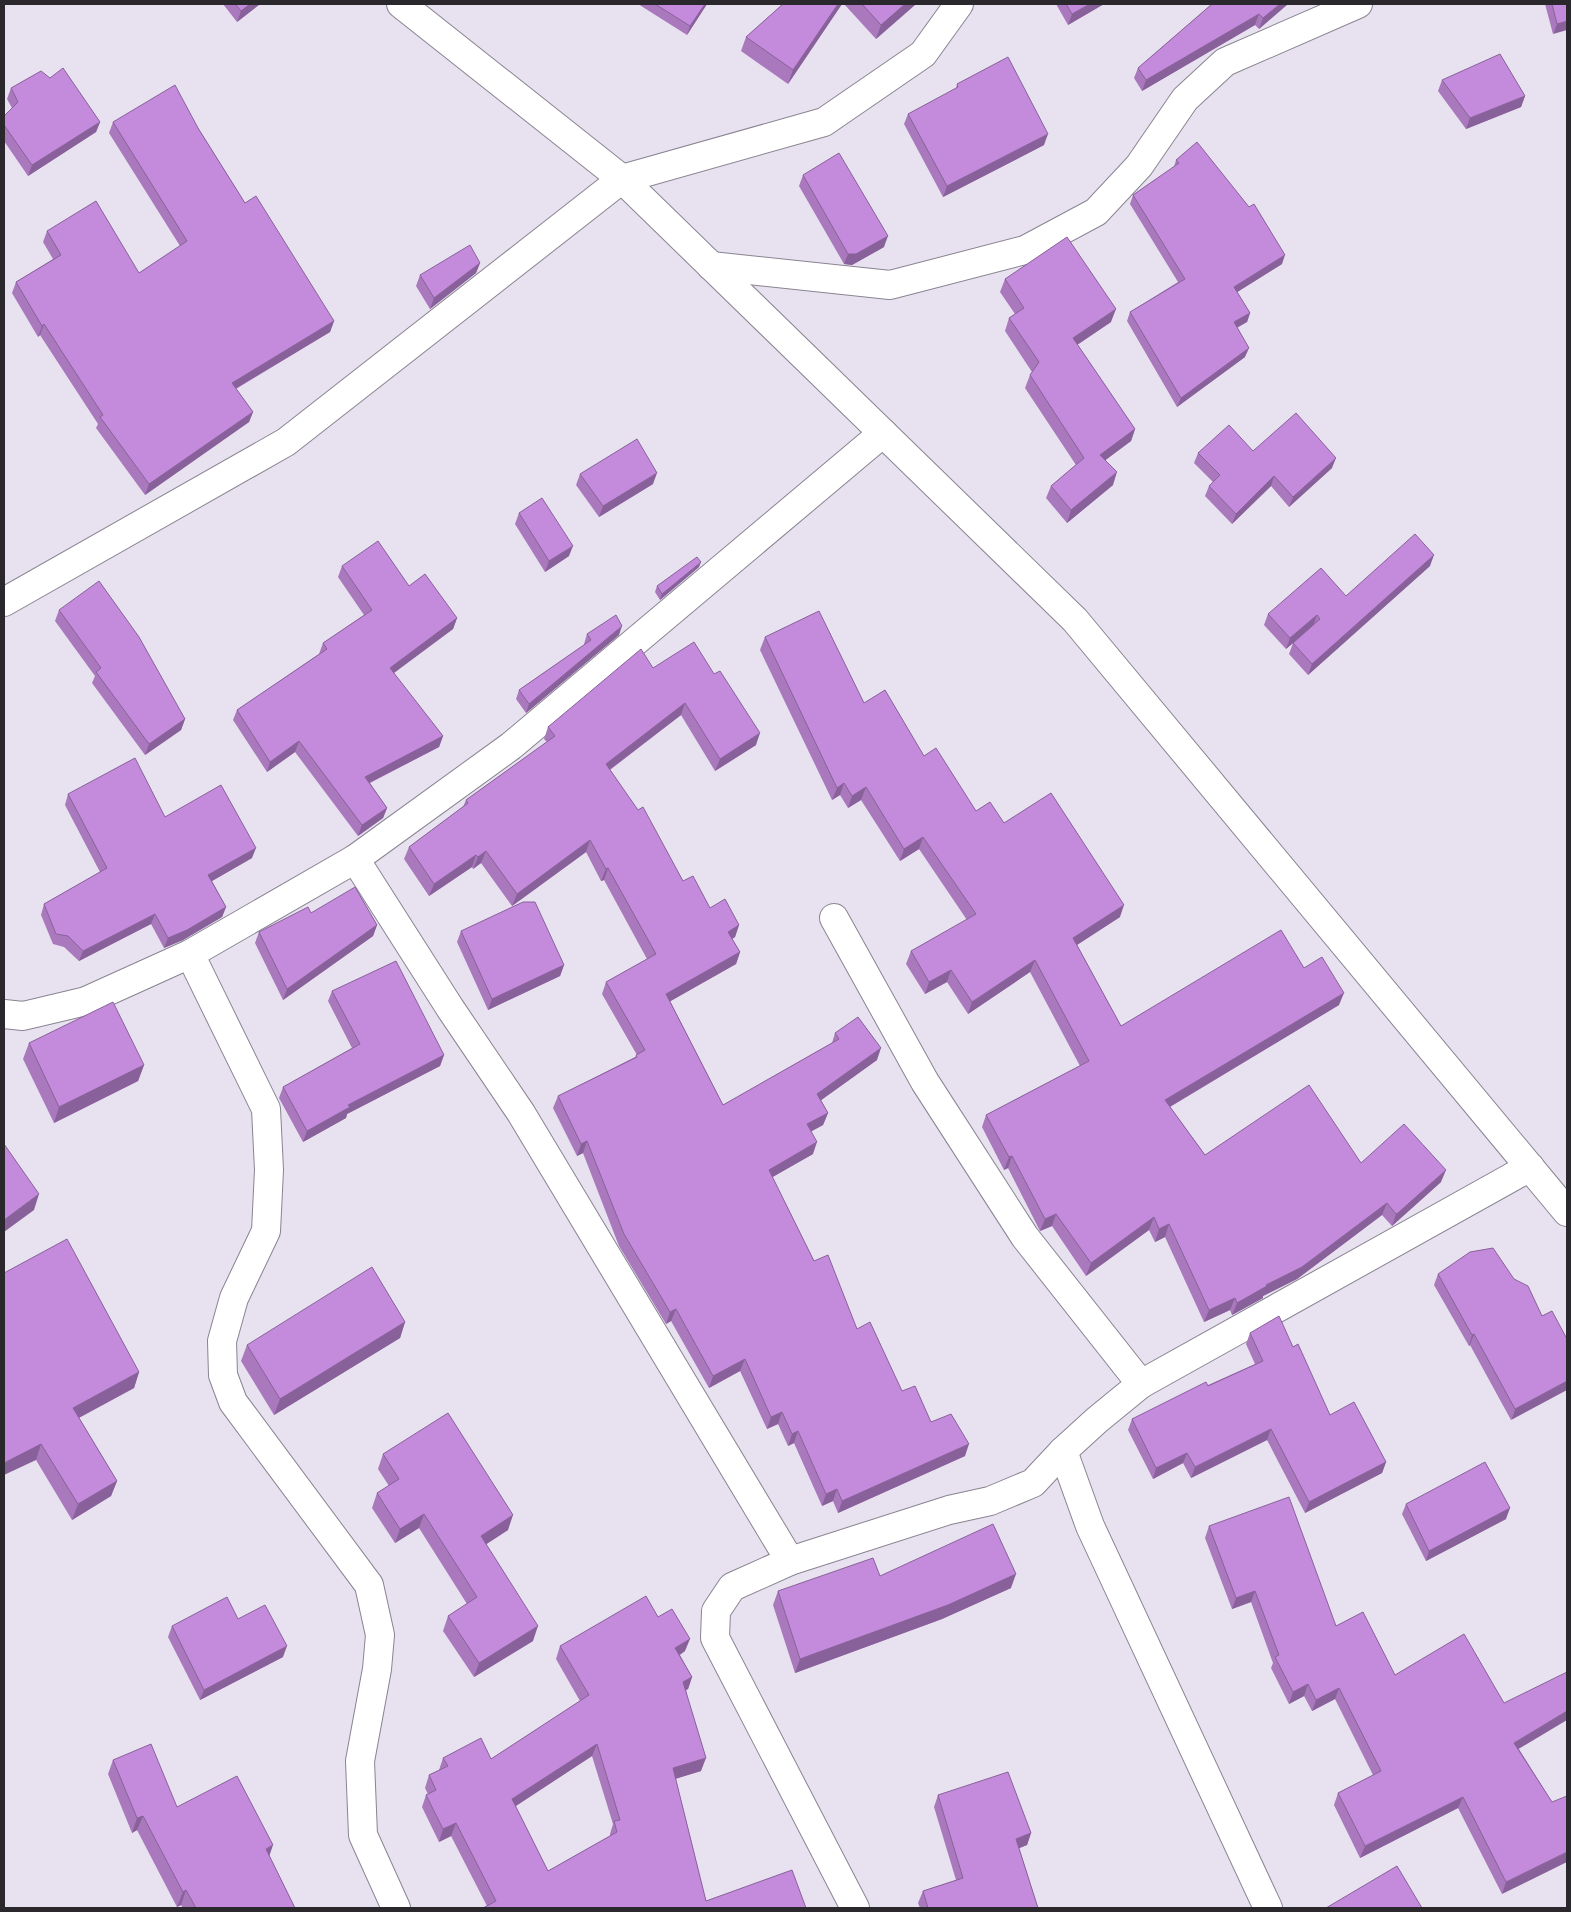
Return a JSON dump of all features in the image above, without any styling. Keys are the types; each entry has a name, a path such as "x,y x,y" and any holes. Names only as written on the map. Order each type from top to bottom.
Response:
{"street":[{"path":"401,4 622,180 1075,620 1567,1212"},
{"path":"4,602 286,442 622,180 824,122 924,54 959,4"},
{"path":"711,266 890,285 1025,250 1096,212 1139,166 1185,99 1225,62 1342,6"},
{"path":"4,1014 23,1016 86,1001 190,954 355,859 511,746 883,433"},
{"path":"355,859 450,1008 521,1114 790,1561"},
{"path":"834,918 924,1082 1025,1237 1141,1384"},
{"path":"190,954 266,1109 270,1170 266,1231 234,1298 222,1341 223,1375 233,1402 369,1585 380,1635 377,1669 360,1761 363,1835 396,1908"},
{"path":"855,1908 715,1638 716,1610 732,1587 790,1561 949,1510 990,1501 1033,1483 1063,1450 1141,1384 1530,1167"},
{"path":"1063,1450 1090,1526 1268,1908"}],"building":[{"path":"235,4 250,4 241,11"},
{"path":"655,4 705,4 690,26"},
{"path":"783,4 838,4 793,70 746,37"},
{"path":"862,4 905,4 881,25"},
{"path":"1066,4 1090,4 1072,14"},
{"path":"1212,4 1280,4 1263,18 1259,14 1146,80 1138,68"},
{"path":"1552,4 1567,4 1567,21 1557,24"},
{"path":"1500,54 1525,96 1470,118 1442,80"},
{"path":"1008,57 1048,134 947,186 908,114 958,87 957,84"},
{"path":"63,68 100,122 32,165 4,125 4,116 18,102 11,88 41,71 50,78"},
{"path":"175,85 198,128 245,203 256,196 334,321 232,383 253,412 149,484 100,417 103,415 44,324 42,326 16,282 61,255 47,231 96,201 139,273 187,241 113,122"},
{"path":"1197,142 1249,207 1254,204 1285,255 1234,287 1250,313 1234,322 1249,348 1181,398 1130,312 1185,279 1133,195 1179,163 1176,160"},
{"path":"839,153 888,236 856,254 848,254 803,175"},
{"path":"1067,237 1116,309 1073,338 1135,429 1100,455 1117,472 1071,510 1051,486 1084,458 1030,375 1039,362 1009,318 1024,308 1005,279"},
{"path":"470,245 480,263 434,298 420,275"},
{"path":"1296,413 1336,458 1293,497 1274,476 1236,514 1209,486 1220,475 1198,453 1229,425 1253,451"},
{"path":"637,439 657,473 603,506 580,474"},
{"path":"542,498 573,546 549,561 519,513"},
{"path":"1415,534 1434,555 1312,664 1293,643 1320,619 1317,615 1290,638 1268,614 1321,568 1346,596"},
{"path":"378,541 409,586 425,574 457,618 390,668 443,736 365,777 387,808 362,825 299,741 270,762 237,710 327,649 323,643 372,610 342,566"},
{"path":"697,557 701,562 662,594 657,586"},
{"path":"99,581 139,637 185,719 149,744 96,672 101,668 59,610"},
{"path":"819,611 864,703 885,690 924,756 936,748 976,811 990,802 1004,823 1051,793 1124,905 1073,938 1121,1026 1281,930 1304,968 1322,957 1344,993 1165,1100 1205,1155 1309,1085 1361,1163 1404,1124 1446,1170 1398,1213 1396,1214 1387,1203 1302,1267 1266,1285 1237,1303 1235,1298 1209,1310 1169,1224 1159,1229 1154,1217 1091,1263 1056,1214 1045,1219 1012,1156 1009,1157 986,1115 1089,1061 1035,960 972,1002 951,970 929,982 911,951 976,914 923,837 904,849 866,787 852,796 844,783 837,788 765,637"},
{"path":"616,615 622,626 529,704 519,690 591,640 587,634"},
{"path":"694,642 714,674 720,671 760,733 720,759 685,703 606,764 638,810 643,807 683,881 693,876 710,908 725,899 739,925 728,932 740,952 666,994 723,1105 839,1039 835,1033 858,1017 881,1048 817,1094 828,1113 807,1124 817,1142 769,1170 814,1261 828,1255 857,1329 870,1322 902,1391 915,1386 931,1422 951,1414 969,1444 842,1501 837,1489 826,1494 798,1431 792,1434 782,1412 771,1417 745,1359 713,1376 676,1309 670,1312 624,1234 587,1141 581,1144 558,1096 637,1057 636,1055 645,1050 606,982 656,954 608,868 606,869 590,840 517,894 486,851 478,857 476,855 434,884 409,847 468,803 466,800 555,736 548,727 641,649 653,668"},
{"path":"135,758 165,817 221,785 256,848 208,875 226,907 187,930 168,938 155,914 83,951 68,936 56,934 44,904 107,868 68,794"},
{"path":"355,887 377,925 287,989 259,932 308,907 311,913"},
{"path":"523,902 535,902 564,965 492,999 461,931"},
{"path":"396,961 444,1055 348,1105 350,1107 307,1131 283,1087 360,1044 332,991"},
{"path":"113,1002 144,1065 59,1107 29,1043"},
{"path":"4,1144 39,1194 4,1220"},
{"path":"67,1239 139,1372 73,1408 117,1481 78,1504 41,1444 4,1463 4,1273"},
{"path":"1493,1248 1514,1279 1528,1286 1542,1316 1552,1311 1567,1339 1567,1381 1515,1409 1474,1334 1472,1335 1438,1274 1470,1252"},
{"path":"372,1267 405,1322 280,1399 247,1345"},
{"path":"1279,1316 1293,1347 1298,1344 1330,1415 1354,1402 1386,1462 1309,1502 1271,1429 1195,1467 1187,1453 1156,1468 1132,1419 1206,1382 1208,1386 1263,1361 1250,1333"},
{"path":"448,1413 513,1515 481,1536 538,1626 479,1663 448,1616 477,1597 424,1514 400,1529 377,1493 399,1479 383,1454"},
{"path":"1485,1462 1510,1508 1429,1551 1406,1504"},
{"path":"1289,1497 1336,1626 1363,1612 1395,1675 1464,1634 1504,1703 1567,1672 1567,1711 1514,1743 1552,1802 1567,1796 1567,1852 1506,1882 1463,1797 1365,1846 1338,1793 1381,1771 1339,1688 1316,1700 1308,1684 1293,1692 1275,1657 1279,1655 1255,1591 1236,1598 1209,1526"},
{"path":"993,1524 1016,1574 948,1605 800,1659 778,1591 873,1558 880,1576"},
{"path":"646,1596 658,1617 672,1609 690,1639 675,1648 692,1677 683,1682 706,1758 673,1768 706,1901 792,1870 806,1908 483,1908 496,1901 456,1823 443,1829 426,1795 436,1790 429,1775 448,1766 443,1758 481,1738 491,1759 589,1695 560,1646","holes":["597,1744 620,1820 614,1821 617,1832 548,1871 512,1799"]},
{"path":"227,1597 238,1619 265,1605 287,1646 204,1690 172,1626"},
{"path":"151,1744 177,1807 237,1776 273,1845 266,1849 295,1908 196,1908 186,1890 183,1892 143,1816 137,1818 113,1760"},
{"path":"1008,1772 1031,1833 1016,1839 1038,1908 928,1908 923,1891 963,1878 938,1795"},
{"path":"1397,1866 1422,1908 1326,1908"}]}
